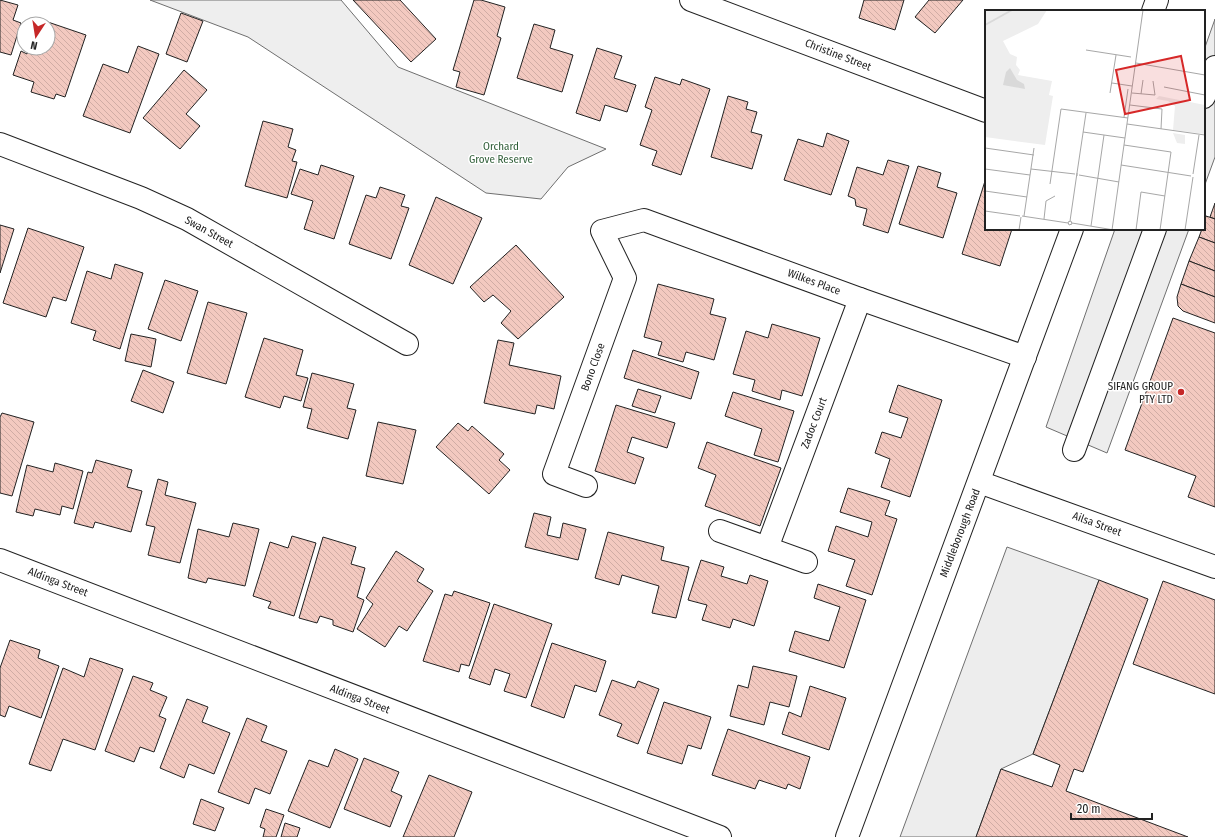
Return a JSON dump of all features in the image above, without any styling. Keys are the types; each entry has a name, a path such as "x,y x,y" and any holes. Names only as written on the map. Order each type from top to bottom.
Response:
{"street":[{"name":"Christine Street","path":"691,0 985,111"},
{"path":"1153,10 1157,0"},
{"path":"1205,94 1215,67"},
{"name":"Swan Street","path":"0,144 141,198 187,219 407,344"},
{"name":"Wilkes Place","path":"602,231 644,220 860,299 1025,357"},
{"name":"Middleborough Road","path":"847,837 1072,230"},
{"path":"1074,450 1155,230"},
{"name":"Bono Close","path":"586,486 554,474 626,278 602,231"},
{"name":"Zadoc Court","path":"767,548 860,299"},
{"name":"Ailsa Street","path":"979,482 1215,567"},
{"path":"720,530 806,562"},
{"name":"Aldinga Street","path":"0,560 720,837"}],"green space":[{"name":"Orchard Grove Reserve","path":"150,0 341,0 398,67 606,149 568,167 541,199 486,193 248,37"}],"shaded area":[{"path":"1215,19 1215,157 1205,184 1205,47"},
{"path":"1115,230 1189,230 1107,453 1046,427"},
{"path":"1007,547 1099,580 1033,754 1001,769 976,837 900,837"}],"building":[{"path":"0,0 18,5 13,20 16,21 16,39 11,55 0,52"},
{"path":"353,0 400,0 436,39 411,62"},
{"path":"474,0 481,0 505,7 497,36 501,38 484,95 456,87 460,72 453,70"},
{"path":"864,0 904,0 895,30 859,18"},
{"path":"929,0 963,0 935,33 915,17"},
{"path":"181,13 203,21 187,62 166,54"},
{"path":"534,24 555,30 550,48 573,55 562,92 517,78"},
{"path":"56,25 86,35 65,97 56,94 54,99 31,92 34,82 13,75 19,56 56,56"},
{"path":"138,46 159,54 130,133 83,116 103,64 128,73"},
{"path":"597,48 622,56 614,78 636,85 627,112 605,105 600,121 576,113"},
{"path":"184,70 207,90 186,114 200,126 180,149 143,118"},
{"path":"655,77 680,85 682,79 710,89 681,175 652,165 657,151 640,145 652,110 645,107"},
{"path":"728,96 748,102 746,109 757,112 751,132 762,135 752,169 711,157"},
{"path":"263,121 293,129 288,147 296,150 292,161 297,162 287,198 245,186"},
{"path":"827,133 849,141 831,195 784,180 798,139 823,147"},
{"path":"888,160 909,166 888,233 863,225 867,209 856,206 855,199 848,196 857,167 883,175"},
{"path":"321,165 354,176 334,239 304,229 313,201 291,194 300,169 318,175"},
{"path":"918,166 941,173 937,187 957,193 943,238 899,224"},
{"path":"985,181 985,230 1012,230 1000,266 962,254"},
{"path":"380,187 405,195 401,206 409,208 391,259 349,244 366,195 376,198"},
{"path":"436,197 482,218 453,284 409,265"},
{"path":"1215,203 1215,219 1210,217"},
{"path":"1206,216 1215,219 1215,243 1199,237 1202,230 1205,230"},
{"path":"0,225 14,229 0,273"},
{"path":"28,228 84,247 66,301 53,297 46,317 3,303"},
{"path":"1199,237 1215,243 1215,271 1189,261"},
{"path":"516,245 564,297 518,339 501,323 511,311 493,295 484,302 470,287"},
{"path":"1189,261 1215,271 1215,297 1181,284"},
{"path":"115,264 143,273 120,349 93,340 96,331 71,323 87,271 111,279"},
{"path":"165,280 198,291 181,341 148,329"},
{"path":"658,284 714,299 710,314 726,318 714,360 686,352 683,362 658,355 662,342 644,337"},
{"path":"1181,284 1215,297 1215,323 1183,311 1178,306 1177,297"},
{"path":"208,302 247,313 226,384 187,373"},
{"name":"SIFANG GROUP PTY LTD","path":"1173,318 1215,333 1215,507 1188,497 1196,476 1125,450"},
{"path":"772,324 820,338 802,396 782,390 780,400 752,391 755,380 733,374 746,331 768,338"},
{"path":"131,334 156,339 151,367 125,361"},
{"path":"264,338 303,350 296,375 308,378 301,401 284,396 280,408 245,397"},
{"path":"498,340 514,343 509,365 561,376 554,409 537,405 535,414 484,403"},
{"path":"633,350 699,372 691,399 624,378"},
{"path":"143,370 174,382 163,413 131,401"},
{"path":"312,373 354,384 347,408 356,410 348,439 307,428 312,409 303,407"},
{"path":"898,385 942,400 910,497 881,487 890,459 875,453 882,432 901,438 908,418 889,412"},
{"path":"638,389 661,396 655,413 632,406"},
{"path":"733,392 794,411 778,462 754,455 762,429 725,416"},
{"path":"616,405 675,423 667,448 632,437 627,452 644,458 635,484 595,471"},
{"path":"2,413 34,422 12,496 0,493 0,417"},
{"path":"378,422 416,430 403,484 366,476"},
{"path":"458,423 468,431 472,426 504,454 499,460 510,470 489,494 436,447"},
{"path":"707,442 781,468 760,526 705,506 716,475 698,468"},
{"path":"96,460 132,470 127,487 142,491 131,532 95,522 93,528 74,523 88,472 92,473"},
{"path":"55,463 83,471 73,509 62,506 60,515 35,509 33,516 16,512 27,465 53,472"},
{"path":"158,479 168,482 165,495 196,503 180,563 148,555 155,527 146,525"},
{"path":"848,488 890,501 885,515 897,519 872,595 846,586 855,560 828,551 836,526 868,537 872,522 840,512"},
{"path":"534,513 551,517 547,535 560,538 563,523 586,529 578,560 525,547"},
{"path":"233,523 259,529 245,586 208,578 206,583 188,578 198,529 229,537"},
{"path":"608,532 664,547 661,560 689,567 676,618 652,613 659,586 622,575 619,585 595,578"},
{"path":"292,536 316,543 294,616 268,608 271,602 253,596 270,542 288,548"},
{"path":"323,537 356,547 351,564 365,568 357,597 364,600 353,632 333,625 333,620 320,616 317,623 299,618"},
{"path":"396,551 424,569 417,581 433,591 407,631 399,626 385,647 357,629 373,604 366,598"},
{"path":"701,560 724,567 721,576 747,584 750,575 768,581 754,626 733,619 730,628 702,620 707,605 688,600"},
{"path":"1099,580 1148,599 1083,772 1074,769 1066,791 1188,837 976,837 1001,769 1052,787 1060,765 1033,754"},
{"path":"1163,581 1215,600 1215,694 1133,664"},
{"path":"818,584 866,600 844,668 789,651 795,631 829,641 840,607 814,598"},
{"path":"454,591 490,603 469,666 461,664 459,672 423,661 445,594 452,596"},
{"path":"494,604 552,624 526,698 504,691 510,674 495,669 490,685 469,678"},
{"path":"10,640 40,650 38,658 59,666 41,718 9,706 5,717 0,715 0,668"},
{"path":"552,643 606,661 596,692 575,685 564,718 531,706"},
{"path":"90,658 123,669 95,750 63,739 51,771 29,764 63,668 84,677"},
{"path":"753,666 797,676 789,707 770,702 764,725 730,716 738,685 748,688"},
{"path":"133,676 153,683 150,690 167,697 159,716 166,719 154,752 140,747 134,762 105,751"},
{"path":"612,680 635,688 638,681 659,689 638,744 617,736 622,724 599,715"},
{"path":"810,686 846,698 829,750 782,734 789,712 801,717"},
{"path":"187,699 208,707 202,722 230,733 214,774 189,764 184,778 160,768"},
{"path":"664,702 711,717 701,749 688,745 682,764 647,753"},
{"path":"247,718 267,726 261,741 287,751 270,794 255,788 249,804 218,792"},
{"path":"728,729 810,757 800,789 788,784 786,789 759,780 755,789 712,775"},
{"path":"335,749 358,759 330,828 288,811 309,760 328,767"},
{"path":"364,758 399,772 391,791 402,796 390,827 344,809"},
{"path":"429,775 472,792 454,837 403,837"},
{"path":"201,799 224,808 215,831 193,824"},
{"path":"266,809 284,815 276,837 263,837 265,829 260,827"},
{"path":"285,823 300,828 297,837 281,837"}],"place":[{"name":"SIFANG GROUP PTY LTD","path":"1181,392"}]}
